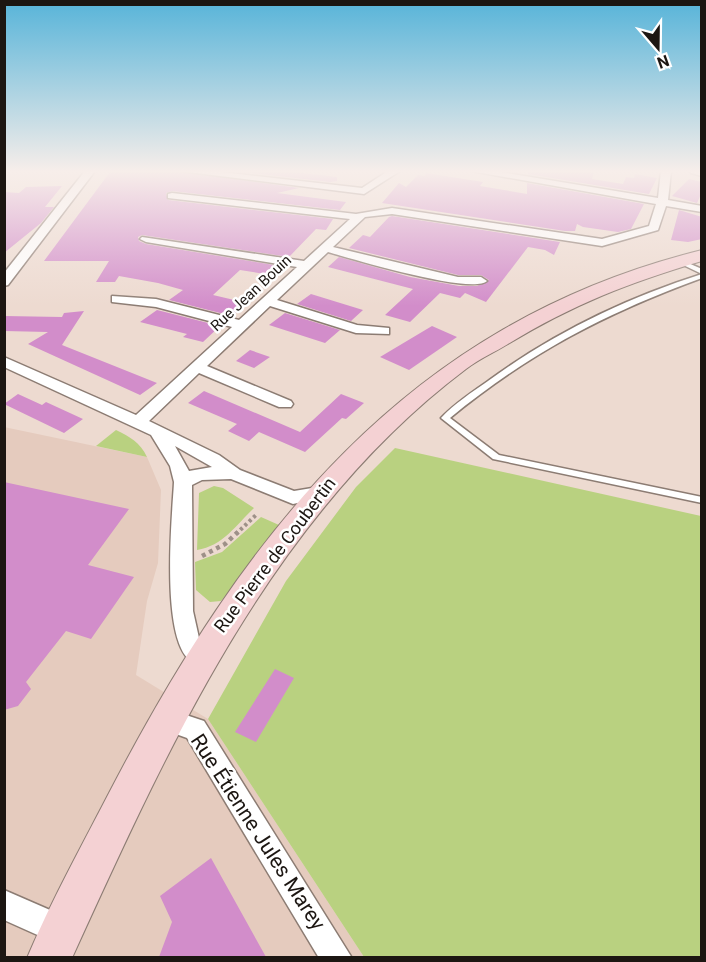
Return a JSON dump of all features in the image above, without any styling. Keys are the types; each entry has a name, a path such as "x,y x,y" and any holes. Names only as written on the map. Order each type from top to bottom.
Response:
{"main road":[{"name":"Rue Pierre de Coubertin","path":"55,944 202,656 224,619 301,506 393,417 429,387 489,345 550,310 598,288 696,266"}],"street":[{"path":"4,282 55,216"},
{"path":"347,216 357,217"},
{"path":"430,216 602,243 654,228 657,216"},
{"name":"Rue Jean Bouin","path":"138,422 357,217"},
{"path":"146,239 305,265"},
{"path":"324,248 458,281 481,281"},
{"path":"117,299 156,303 241,325"},
{"path":"267,301 356,329 384,331"},
{"path":"196,367 285,404"},
{"path":"9,368 138,422 213,459 234,474 301,506"},
{"path":"157,431 179,466 183,482 184,625 189,642 202,656"},
{"path":"183,482 210,472 234,474"},
{"name":"Rue Étienne Jules Marey","path":"168,720 195,729 337,957"},
{"path":"4,905 55,944"}],"lane":[{"path":"696,266 644,296 558,338 512,365 445,418 496,457 702,500"}],"path":[{"path":"183,560 219,548 256,515"}],"shaded area":[{"path":"4,427 147,457 161,490 158,563 147,601 136,675 208,719 364,957 5,957"}],"green space":[{"path":"116,430 134,440 147,457 96,446"},
{"path":"395,448 701,516 701,957 364,957 208,719 286,581 356,487"},
{"path":"214,486 223,488 254,508 222,539 197,550 199,493"},
{"path":"261,517 279,525 221,601 210,602 196,590 195,562 222,552"}],"building":[{"path":"4,216 47,216 41,223 4,253"},
{"path":"77,216 306,216 333,219 326,230 316,229 289,257 142,235 138,237 139,241 146,244 280,266 271,275 240,270 213,295 247,303 232,316 169,300 183,290 158,283 119,276 115,282 96,282 109,261 44,261"},
{"path":"466,216 638,216 631,229 618,232 577,224 575,231"},
{"path":"677,216 702,217 702,239 688,242 671,240"},
{"path":"389,217 560,242 554,255 545,250 528,247 486,302 465,293 460,298 440,293 410,322 385,315 413,289 328,267 339,257 410,277 459,286 477,286 489,280 481,275 458,275 349,248 363,235 370,237"},
{"path":"311,294 363,310 351,321 297,304"},
{"path":"157,310 220,326 203,342 183,337 187,334 140,322"},
{"path":"84,311 62,345 157,383 140,395 28,344 48,332 4,331 4,316 62,317 64,313"},
{"path":"285,313 340,330 325,343 269,325"},
{"path":"432,326 457,337 409,370 380,357"},
{"path":"250,350 270,357 254,368 236,361"},
{"path":"204,391 300,432 341,394 364,403 346,419 342,418 305,452 259,432 249,441 228,431 237,424 188,403"},
{"path":"18,394 42,405 46,402 83,419 64,433 4,404"},
{"path":"4,482 129,509 88,565 134,577 91,639 66,631 26,682 31,689 18,706 4,710"},
{"path":"275,669 294,678 256,742 235,732"},
{"path":"211,858 266,957 159,957 172,922 160,896"}]}
